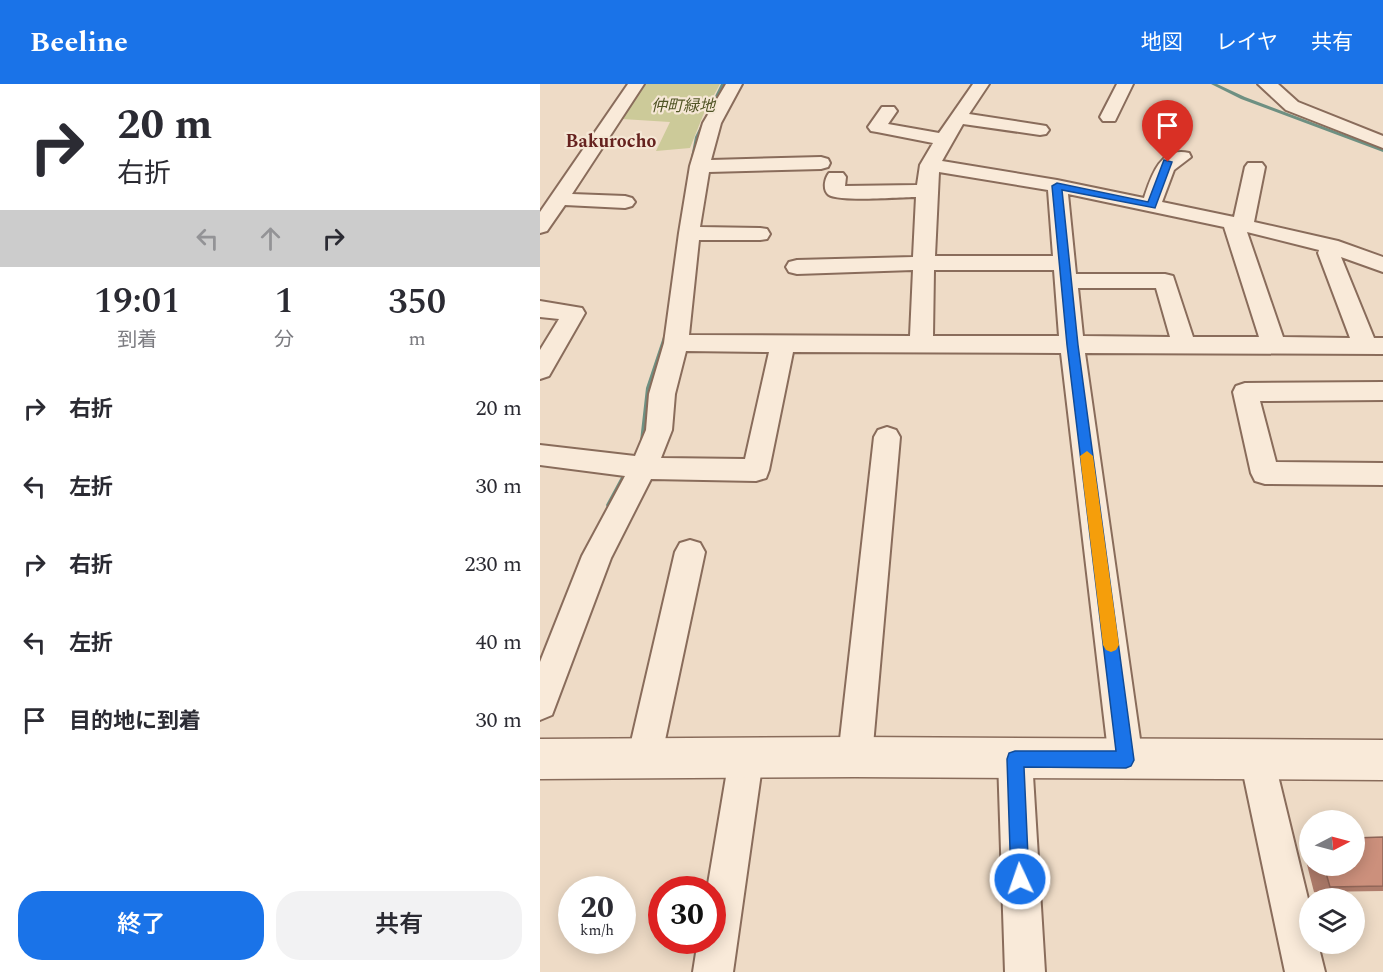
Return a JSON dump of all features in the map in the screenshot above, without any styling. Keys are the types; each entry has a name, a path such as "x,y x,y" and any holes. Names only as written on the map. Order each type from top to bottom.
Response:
{"street":[{"path":"540,227 636,84"},
{"path":"540,704 631,466 659,430 662,394 676,343 689,233 700,166 712,123 734,84"},
{"path":"921,344 926,191 930,165 957,117 981,84"},
{"path":"1109,117 1125,84"},
{"path":"1266,84 1276,90 1292,106 1383,142"},
{"path":"888,111 877,128 944,139"},
{"path":"957,117 1040,130"},
{"path":"1151,206 1168,162 1182,157"},
{"path":"700,166 821,163"},
{"path":"930,165 1057,186 1238,224 1331,246 1383,265"},
{"path":"1255,167 1238,224 1274,346"},
{"path":"836,177 835,190 841,192 926,191"},
{"path":"1057,186 1072,345 1126,760"},
{"path":"559,199 625,202"},
{"path":"689,233 760,234"},
{"path":"676,343 1374,346 1329,254 1331,246"},
{"path":"797,267 925,263 1165,281 1184,345"},
{"path":"540,309 574,313 540,370"},
{"path":"540,455 631,466 756,470 783,344"},
{"path":"1383,391 1245,392 1265,473 1383,474"},
{"path":"855,757 887,437"},
{"path":"644,759 690,552"},
{"path":"540,759 855,757 1383,760"},
{"path":"713,972 746,759"},
{"path":"1015,759 1025,972"},
{"path":"1257,759 1305,972"}],"green space":[{"name":"仲町緑地","path":"644,84 720,84 704,113 690,148 656,151 670,122 622,119"}],"building":[{"path":"1383,837 1383,886 1330,887 1327,876 1365,876 1365,838"}],"waterway":[{"path":"691,167 697,137 723,84"},
{"path":"1213,84 1243,98 1383,151"},
{"path":"643,441 649,388 665,339"},
{"path":"610,505 630,468"}],"slow traffic":[{"path":"1087,456 1111,645"}],"district":[{"name":"Bakurocho","path":"611,141"}],"route":[{"path":"1020,879 1015,759 1126,760 1072,345 1057,186 1151,206 1168,162"}]}
